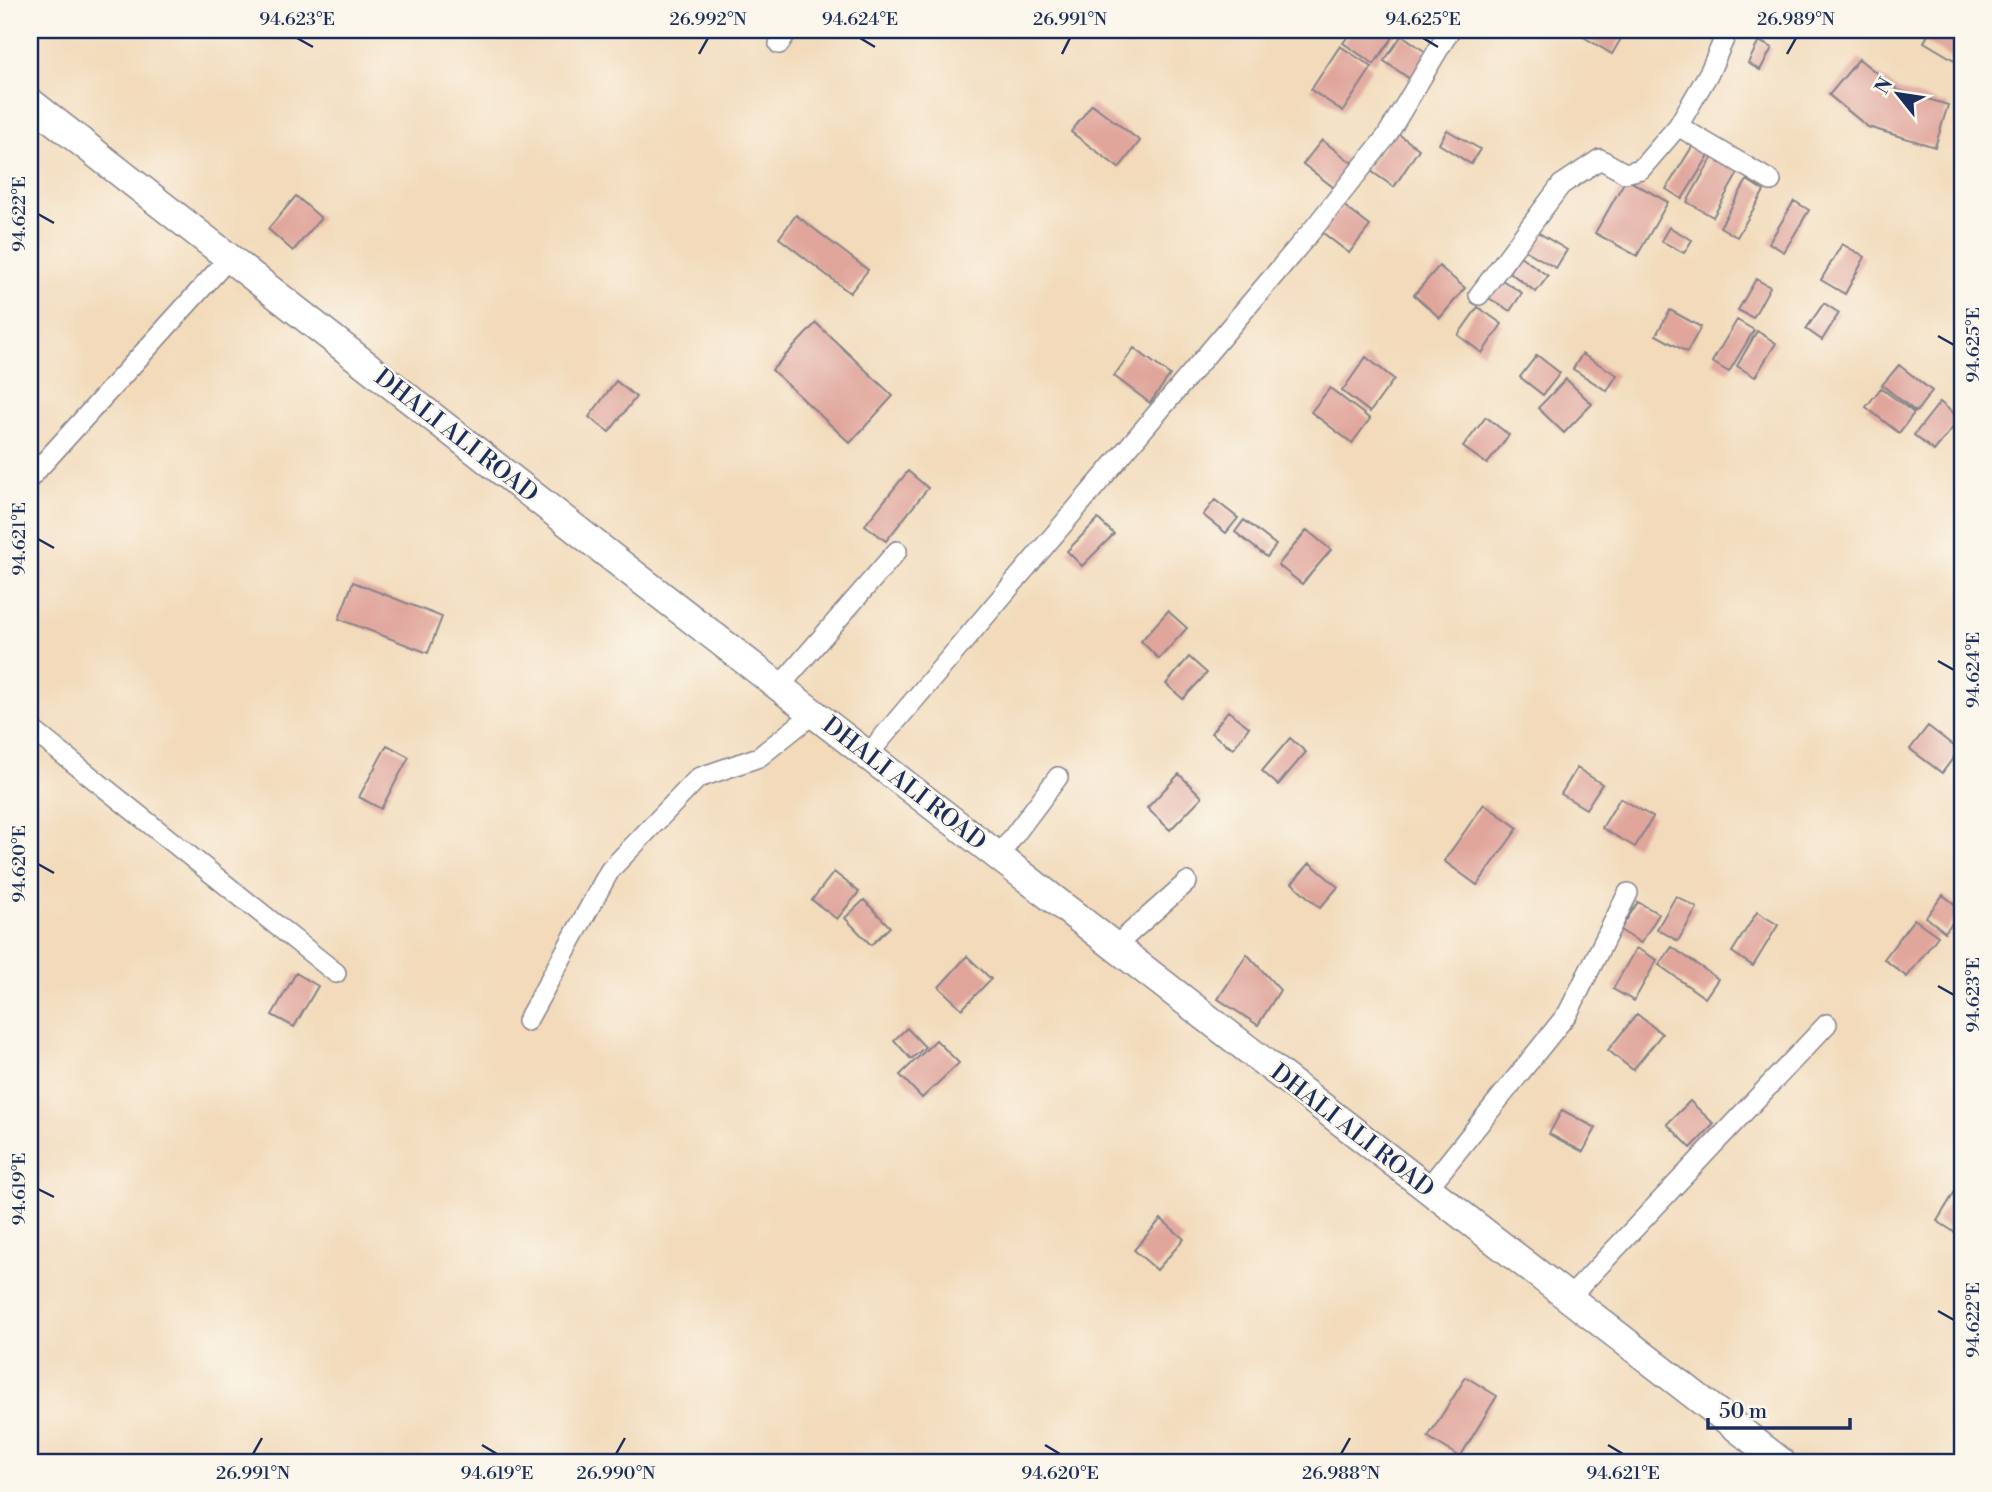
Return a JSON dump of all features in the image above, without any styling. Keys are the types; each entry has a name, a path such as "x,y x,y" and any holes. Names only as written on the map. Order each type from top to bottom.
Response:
{"street":[{"path":"866,756 1314,228 1386,137 1450,30"},
{"path":"1479,295 1561,185 1600,159 1625,173 1641,169 1678,126 1710,71 1728,30"},
{"name":"DHALI ALI ROAD","path":"30,102 866,756 1780,1462"},
{"path":"1678,126 1771,181"},
{"path":"30,478 229,258"},
{"path":"779,687 897,551"},
{"path":"527,1021 610,870 698,778 759,757 813,714"},
{"path":"30,728 336,973"},
{"path":"998,857 1058,776"},
{"path":"1114,947 1186,882"},
{"path":"1427,1189 1568,1013 1628,893"},
{"path":"1568,1299 1827,1024"}],"building":[{"path":"1353,30 1398,30 1374,64 1343,43"},
{"path":"1579,30 1626,30 1612,54 1577,33"},
{"path":"1931,30 1962,30 1961,64 1924,42"},
{"path":"1402,35 1431,56 1413,81 1384,61"},
{"path":"1759,41 1772,48 1760,70 1748,63"},
{"path":"1340,46 1372,67 1343,111 1311,90"},
{"path":"1859,59 1898,90 1948,105 1935,147 1868,127 1829,95"},
{"path":"1092,104 1140,141 1119,168 1071,132"},
{"path":"1447,130 1480,149 1471,164 1439,144"},
{"path":"1394,131 1419,149 1394,187 1368,169"},
{"path":"1322,140 1356,166 1337,190 1303,164"},
{"path":"1695,142 1711,152 1682,199 1666,189"},
{"path":"1716,151 1742,166 1713,217 1687,202"},
{"path":"1626,179 1668,202 1637,256 1595,233"},
{"path":"1747,180 1764,191 1737,237 1720,227"},
{"path":"296,196 321,218 293,251 268,229"},
{"path":"1794,201 1809,210 1784,252 1769,243"},
{"path":"1343,205 1370,226 1349,253 1322,232"},
{"path":"796,215 868,270 850,293 779,238"},
{"path":"1669,227 1692,240 1684,253 1661,241"},
{"path":"1534,230 1567,250 1556,268 1523,249"},
{"path":"1842,244 1865,257 1845,294 1821,280"},
{"path":"1520,256 1548,276 1536,292 1509,272"},
{"path":"1439,266 1465,288 1440,318 1414,295"},
{"path":"1499,278 1522,293 1510,311 1487,297"},
{"path":"1756,279 1770,287 1753,318 1738,310"},
{"path":"1824,303 1839,313 1822,340 1806,329"},
{"path":"1478,307 1502,324 1482,353 1458,335"},
{"path":"1670,310 1701,327 1687,352 1656,335"},
{"path":"1737,320 1754,330 1729,372 1712,362"},
{"path":"816,323 893,396 850,443 772,370"},
{"path":"1757,331 1776,343 1755,377 1737,366"},
{"path":"1134,348 1170,375 1150,403 1114,376"},
{"path":"1582,354 1617,375 1607,391 1573,369"},
{"path":"1537,355 1560,373 1543,395 1520,377"},
{"path":"1366,357 1394,379 1370,412 1342,391"},
{"path":"1899,365 1932,391 1916,412 1882,385"},
{"path":"1566,379 1592,404 1564,433 1538,408"},
{"path":"616,381 636,397 609,432 589,417"},
{"path":"1330,388 1370,419 1352,443 1311,412"},
{"path":"1881,388 1914,413 1899,433 1866,407"},
{"path":"1940,402 1960,419 1934,451 1914,435"},
{"path":"1486,417 1509,435 1487,464 1463,447"},
{"path":"908,471 928,488 886,541 865,525"},
{"path":"1215,500 1238,518 1226,533 1203,515"},
{"path":"1098,519 1114,534 1082,566 1067,551"},
{"path":"1244,520 1276,545 1267,557 1235,532"},
{"path":"1307,530 1331,550 1302,584 1278,565"},
{"path":"353,582 442,617 428,653 339,619"},
{"path":"1168,611 1187,628 1159,659 1141,641"},
{"path":"1189,657 1207,673 1183,699 1166,684"},
{"path":"1228,711 1249,727 1233,749 1211,733"},
{"path":"1928,726 1959,750 1942,773 1910,749"},
{"path":"1290,738 1306,752 1278,785 1262,771"},
{"path":"387,745 409,757 381,809 359,797"},
{"path":"1577,768 1602,784 1586,809 1561,794"},
{"path":"1179,774 1202,797 1170,830 1147,808"},
{"path":"1620,798 1653,817 1635,847 1602,828"},
{"path":"1484,804 1518,828 1477,885 1444,861"},
{"path":"1310,863 1338,887 1320,908 1292,883"},
{"path":"834,872 859,892 837,919 812,900"},
{"path":"1943,895 1962,910 1945,932 1926,917"},
{"path":"1676,896 1697,908 1678,941 1657,929"},
{"path":"864,900 890,927 871,945 845,918"},
{"path":"1638,902 1659,914 1641,943 1620,930"},
{"path":"1757,912 1778,925 1753,966 1732,952"},
{"path":"1914,919 1938,936 1907,977 1884,959"},
{"path":"1672,947 1718,979 1705,998 1659,965"},
{"path":"1636,948 1657,960 1634,1001 1613,989"},
{"path":"1247,954 1280,990 1258,1025 1218,999"},
{"path":"967,956 991,979 962,1009 939,987"},
{"path":"296,973 318,986 294,1027 272,1015"},
{"path":"1637,1014 1662,1034 1633,1070 1608,1050"},
{"path":"907,1028 925,1047 911,1059 894,1040"},
{"path":"936,1040 959,1063 922,1098 900,1075"},
{"path":"1690,1101 1714,1124 1691,1148 1667,1124"},
{"path":"1562,1110 1596,1128 1583,1152 1549,1134"},
{"path":"1962,1180 1962,1237 1937,1221"},
{"path":"1161,1219 1184,1239 1157,1270 1134,1250"},
{"path":"1466,1377 1497,1396 1460,1457 1428,1437"}]}
